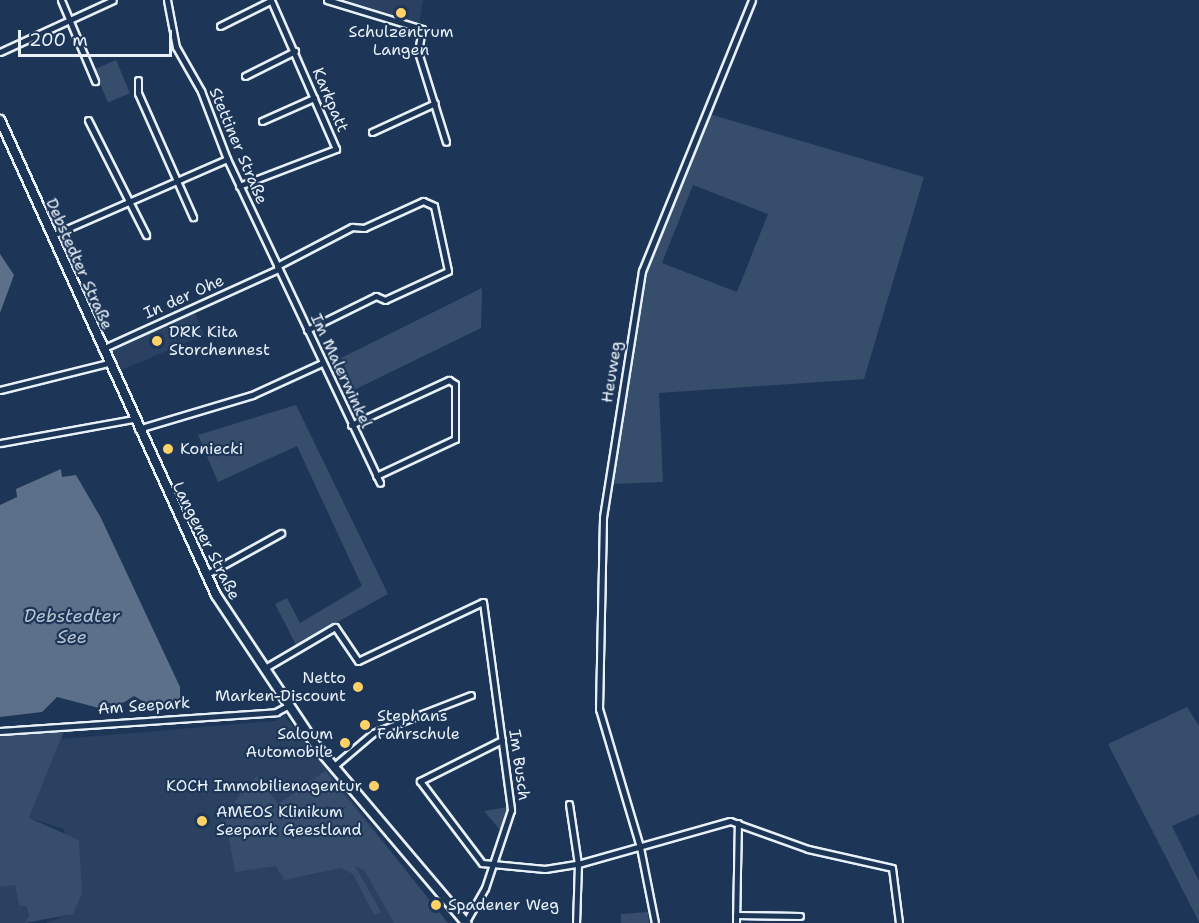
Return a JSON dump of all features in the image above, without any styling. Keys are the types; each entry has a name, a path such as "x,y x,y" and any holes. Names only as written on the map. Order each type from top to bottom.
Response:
{"main road":[{"name":"Debstedter Straße","path":"0,120 133,419"},
{"name":"Langener Straße","path":"133,419 205,575 289,705 333,767 465,923"}],"street":[{"path":"61,0 95,81"},
{"path":"0,52 71,22 113,0"},
{"name":"Stettiner Straße","path":"167,0 172,38 201,90 226,159 278,268"},
{"path":"327,0 422,29 418,52 446,142"},
{"name":"Heuweg","path":"655,923 640,847 599,709 603,517 640,281 752,0"},
{"path":"220,26 271,1"},
{"name":"Karkpatt","path":"239,186 336,149 295,51 271,1"},
{"path":"245,76 295,51"},
{"path":"138,80 138,93 179,179 193,217"},
{"path":"262,121 314,98"},
{"path":"372,132 435,103"},
{"path":"88,120 131,200 146,235"},
{"path":"52,235 226,159"},
{"name":"In der Ohe","path":"101,349 278,268 352,227 364,228 423,201 434,206 448,271 385,300 376,296 307,330"},
{"name":"Im Malerwinkel","path":"278,268 380,483"},
{"path":"0,390 108,363"},
{"path":"138,429 252,395 322,363"},
{"path":"351,425 449,380 455,384 455,438 376,476"},
{"path":"0,443 133,419"},
{"path":"205,575 281,532"},
{"name":"Im Busch","path":"265,668 335,627 358,661 483,602 511,810 494,863 465,923"},
{"path":"333,767 374,733 471,695"},
{"name":"Am Seepark","path":"0,731 276,712 289,705"},
{"path":"502,740 421,776 420,782 482,862 544,869 578,864 738,823 808,849 892,868 899,923"},
{"path":"569,804 578,864 576,923"},
{"path":"736,923 738,823"},
{"path":"736,915 800,916"}],"shaded area":[{"name":"Schulzentrum Langen","path":"342,0 423,0 419,25"},
{"path":"116,60 130,93 108,103 94,69"},
{"path":"709,114 924,177 864,379 659,393 663,482 611,484 644,270","holes":["693,185 768,214 737,292 662,263"]},
{"path":"482,288 481,328 354,390 341,358"},
{"name":"DRK Kita Storchennest","path":"194,311 204,335 120,370 110,347"},
{"path":"296,405 388,594 296,645 275,604 287,598 300,623 362,586 297,446 218,482 198,435"},
{"path":"1187,707 1199,726 1199,814 1172,826 1199,881 1199,922 1108,744"},
{"name":"AMEOS Klinikum Seepark Geestland","path":"284,715 448,923 45,923 73,913 64,829 29,818 61,739 275,721"},
{"path":"65,729 29,818 79,840 82,894 73,914 25,923 29,915 26,906 19,906 15,885 0,887 0,734"},
{"path":"325,771 448,923 394,923 364,870 355,866 381,912 374,915 353,874 341,868 284,880 276,866 235,872 225,818 242,791 257,776 278,804"},
{"path":"508,807 509,813 502,832 484,811"},
{"path":"15,884 19,906 26,906 29,915 25,923 0,923 0,887"},
{"path":"648,912 649,923 621,923 621,914"}],"water":[{"path":"0,254 14,275 0,313"},
{"name":"Debstedter See","path":"61,469 62,477 76,475 101,518 180,687 180,704 146,703 134,696 117,707 99,708 57,697 42,712 0,717 0,505 17,497 16,489"}],"place":[{"name":"Schulzentrum Langen","path":"401,13"},
{"name":"DRK Kita Storchennest","path":"157,341"},
{"name":"Koniecki","path":"168,449"},
{"name":"Netto Marken-Discount","path":"358,687"},
{"name":"Stephans Fahrschule","path":"365,725"},
{"name":"Saloum Automobile","path":"345,743"},
{"name":"KOCH Immobilienagentur","path":"374,786"},
{"name":"AMEOS Klinikum Seepark Geestland","path":"202,821"},
{"name":"Spadener Weg","path":"436,905"}]}
